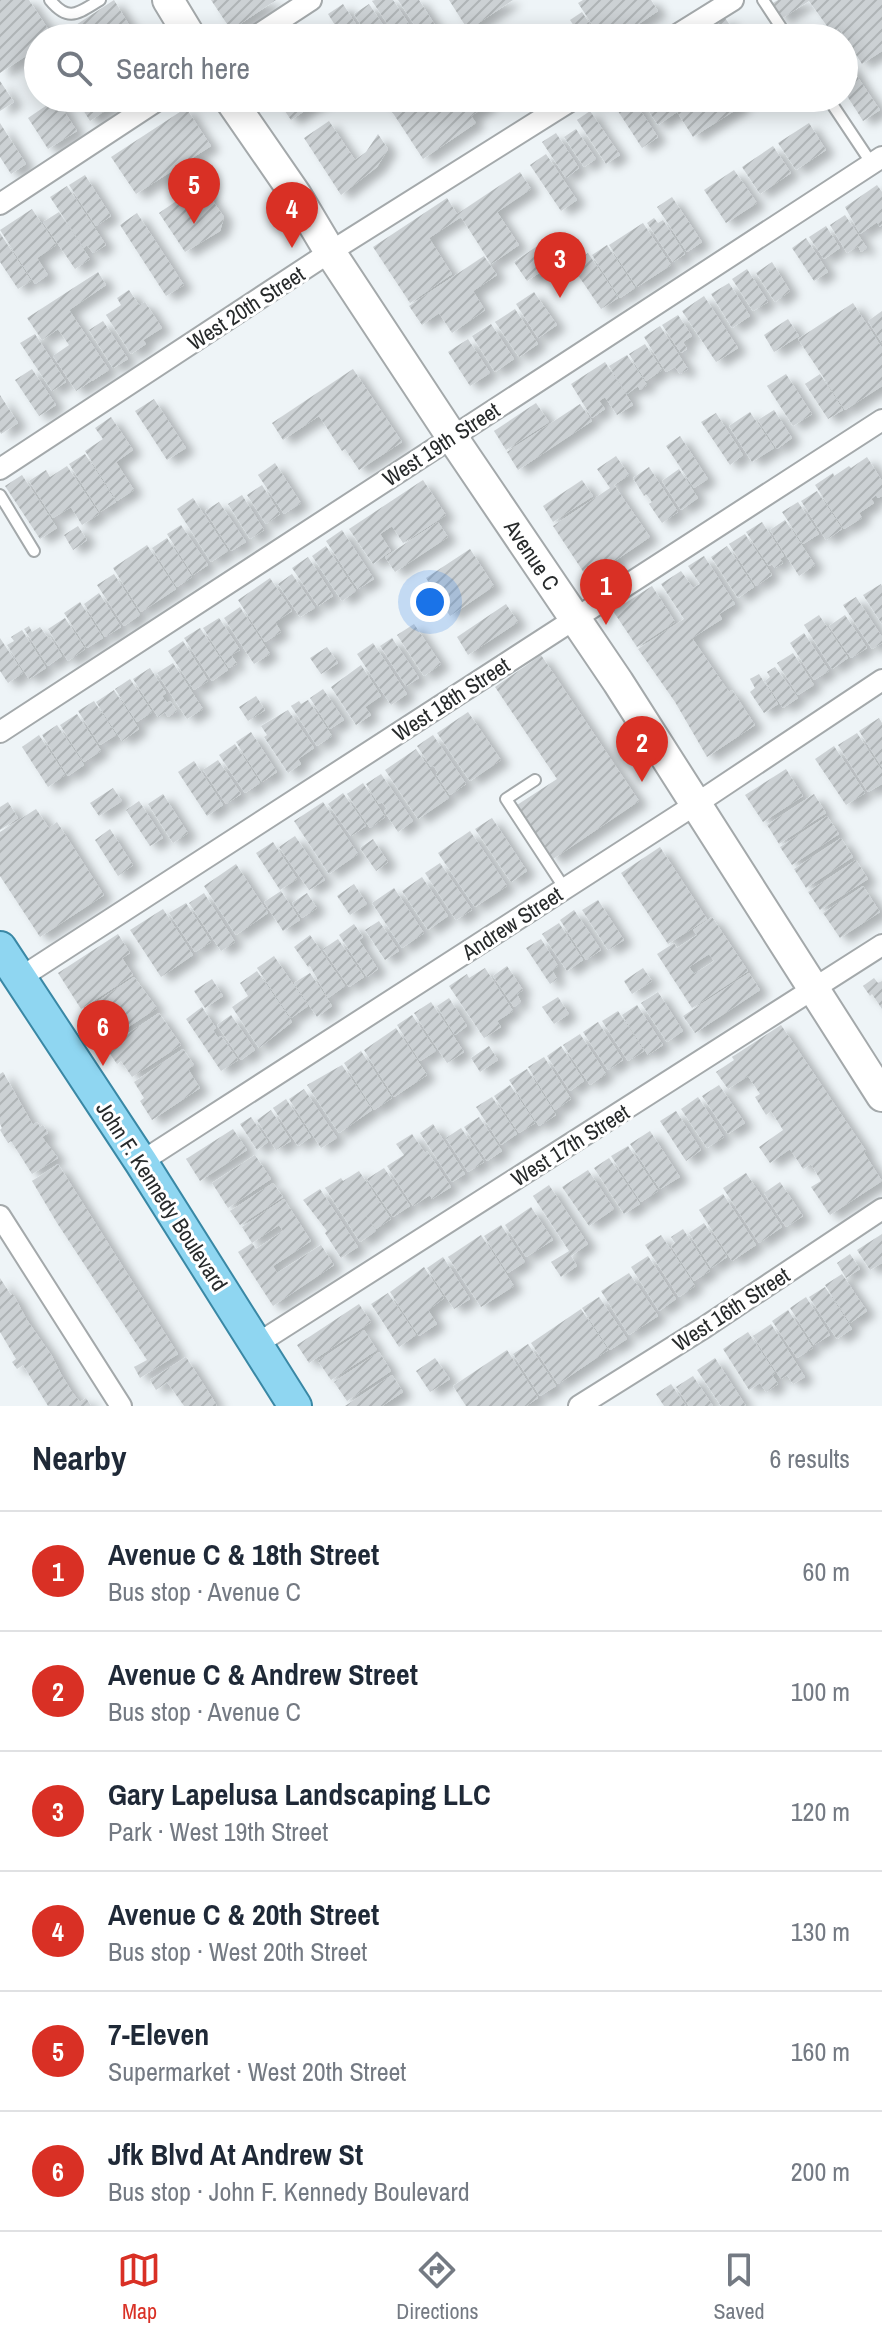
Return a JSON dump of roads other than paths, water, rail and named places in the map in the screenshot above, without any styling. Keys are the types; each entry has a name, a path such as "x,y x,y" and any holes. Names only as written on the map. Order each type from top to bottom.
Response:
{"main road":[{"path":"168,0 183,24"},
{"name":"Avenue C","path":"239,112 452,437 576,619 882,1096"},
{"name":"John F. Kennedy Boulevard","path":"0,948 141,1162 295,1406"}],"street":[{"path":"274,24 311,0"},
{"path":"694,24 733,0"},
{"path":"0,204 140,112"},
{"name":"West 20th Street","path":"0,469 330,252 553,112"},
{"name":"West 19th Street","path":"0,732 877,161"},
{"name":"West 18th Street","path":"20,978 882,420"},
{"name":"Andrew Street","path":"141,1162 696,804 882,680"},
{"name":"West 17th Street","path":"257,1344 882,945"},
{"name":"West 16th Street","path":"579,1406 705,1327 882,1209"},
{"path":"0,1216 121,1406"}],"lane":[{"path":"50,0 60,13 67,15 79,13 100,0"},
{"path":"763,0 779,24"},
{"path":"839,112 877,161"},
{"path":"0,495 34,551"},
{"path":"535,780 506,799 565,889"}],"place":[{"name":"7-Eleven","path":"194,224"},
{"name":"Avenue C & 20th Street","path":"292,248"},
{"name":"Gary Lapelusa Landscaping LLC","path":"560,298"},
{"name":"Avenue C & 18th Street","path":"606,625"},
{"name":"Avenue C & Andrew Street","path":"642,782"},
{"name":"Jfk Blvd At Andrew St","path":"103,1066"}]}
